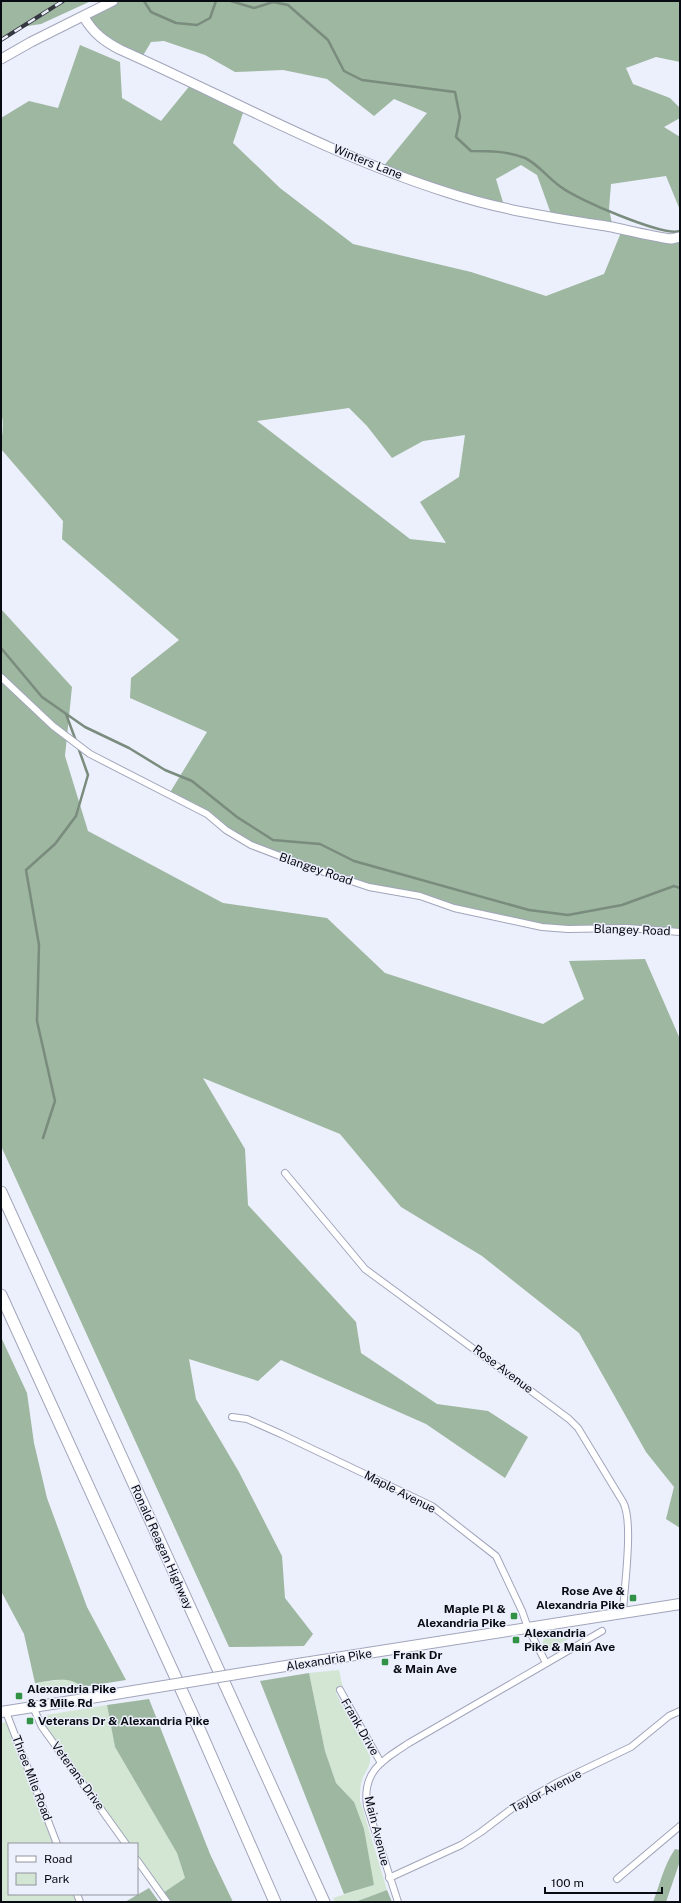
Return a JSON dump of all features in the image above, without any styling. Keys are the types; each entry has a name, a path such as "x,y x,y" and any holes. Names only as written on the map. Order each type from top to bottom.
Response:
{"highway":[{"name":"Ronald Reagan Highway","path":"1,1192 324,1902"},
{"path":"1,1295 201,1733 275,1902"}],"main road":[{"name":"Alexandria Pike","path":"4,1712 680,1604"}],"street":[{"path":"1,59 31,42 113,1"},
{"name":"Winters Lane","path":"84,16 95,33 110,45 245,107 297,133 405,178 486,204 534,215 671,239 680,237"},
{"name":"Blangey Road","path":"1,677 53,726 90,754 207,814 226,830 252,845 312,869 369,887 420,896 454,908 542,927 568,929 627,928 680,932"},
{"name":"Rose Avenue","path":"285,1173 366,1269 569,1418 578,1428 623,1502 628,1513 623,1613"},
{"name":"Maple Avenue","path":"232,1417 247,1419 281,1434 436,1509 496,1556 528,1628 546,1663"},
{"path":"381,1763 409,1743 602,1631"},
{"name":"Frank Drive","path":"340,1690 381,1763"},
{"name":"Veterans Drive","path":"33,1707 42,1727 125,1843"},
{"name":"Taylor Avenue","path":"389,1878 461,1845 514,1807 558,1782 631,1747 669,1716 680,1711"},
{"name":"Three Mile Road","path":"4,1712 57,1843"},
{"name":"Main Avenue","path":"381,1763 370,1776 366,1797 389,1878 398,1902"},
{"path":"617,1879 680,1826"},
{"path":"138,1861 167,1902"}],"green space":[{"path":"1,1 91,1 41,24 21,27 1,40"},
{"path":"113,1 680,1 680,62 656,57 626,68 633,84 670,98 680,108 680,118 664,127 680,137 680,210 666,176 611,184 609,209 613,228 551,218 550,211 537,175 521,165 496,179 505,209 382,168 427,113 394,99 374,116 327,79 283,70 235,72 205,55 164,41 151,42 141,59 121,50 84,17"},
{"path":"80,45 120,62 122,98 161,121 192,83 245,107 233,143 280,188 353,244 471,272 546,296 604,274 622,230 680,237 680,932 542,927 369,887 251,845 207,814 169,794 207,732 130,698 131,678 179,640 62,539 63,521 1,449 3,426 1,414 1,118 29,101 58,108","holes":["349,408 367,426 392,458 423,441 465,435 459,477 420,502 446,543 410,539 257,421"]},
{"path":"1,609 72,687 65,756 88,831 223,903 327,918 385,973 543,1024 584,999 569,961 645,959 680,1039 680,1528 666,1519 674,1487 646,1452 579,1333 482,1256 401,1207 340,1134 203,1078 245,1149 248,1205 356,1322 361,1353 437,1404 488,1411 528,1437 505,1478 426,1424 281,1360 258,1381 189,1359 196,1399 239,1472 282,1556 285,1598 313,1634 304,1646 229,1647 1,1146"},
{"path":"1,1337 27,1393 34,1443 47,1498 87,1607 126,1680 82,1687 77,1683 66,1680 53,1680 35,1683 24,1634 1,1591"},
{"path":"584,1630 549,1650 544,1649 542,1646 544,1637"},
{"path":"339,1670 343,1688 336,1693 370,1756 369,1764 361,1782 360,1800 387,1890 355,1902 335,1902 333,1898 374,1885 354,1802 336,1783 325,1751 309,1673"},
{"path":"309,1673 325,1751 336,1783 354,1802 364,1829 374,1885 344,1894 260,1681"},
{"path":"69,1679 76,1681 82,1687 35,1694 35,1683"},
{"path":"149,1699 210,1854 233,1902 172,1902 163,1893 185,1878 177,1853 115,1747 107,1705"},
{"path":"107,1705 115,1747 177,1853 185,1878 163,1893 138,1857 138,1843 128,1843 45,1725 46,1715"},
{"path":"6,1722 53,1843 8,1843 8,1895 73,1895 76,1902 1,1902 1,1723"},
{"path":"675,1849 680,1850 680,1861 666,1902 653,1902 665,1868"},
{"path":"149,1888 159,1902 125,1902"},
{"path":"387,1890 392,1902 355,1902"}],"waterway":[{"path":"144,1 151,12 176,23 197,25 210,18 216,1"},
{"path":"231,1 254,8 273,2 288,5 328,40 344,71 362,80 455,92 460,117 456,137 471,151 492,151 525,158 561,187 584,200 639,223 671,231 680,231"},
{"path":"1,648 42,697 85,727 129,748 165,770 192,781 237,817 273,840 320,844 354,861 529,910 568,915 622,905 674,886 680,888"},
{"path":"66,714 76,741"},
{"path":"43,1138 55,1101 37,1021 39,945 26,870 55,844 76,816 88,775 78,747"}],"railway":[{"path":"1,40 63,1"}],"place":[{"name":"Rose Ave & Alexandria Pike","path":"633,1598"},
{"name":"Maple Pl & Alexandria Pike","path":"514,1616"},
{"name":"Alexandria Pike & Main Ave","path":"516,1640"},
{"name":"Frank Dr & Main Ave","path":"385,1662"},
{"name":"Alexandria Pike & 3 Mile Rd","path":"19,1696"},
{"name":"Veterans Dr & Alexandria Pike","path":"30,1721"}]}
